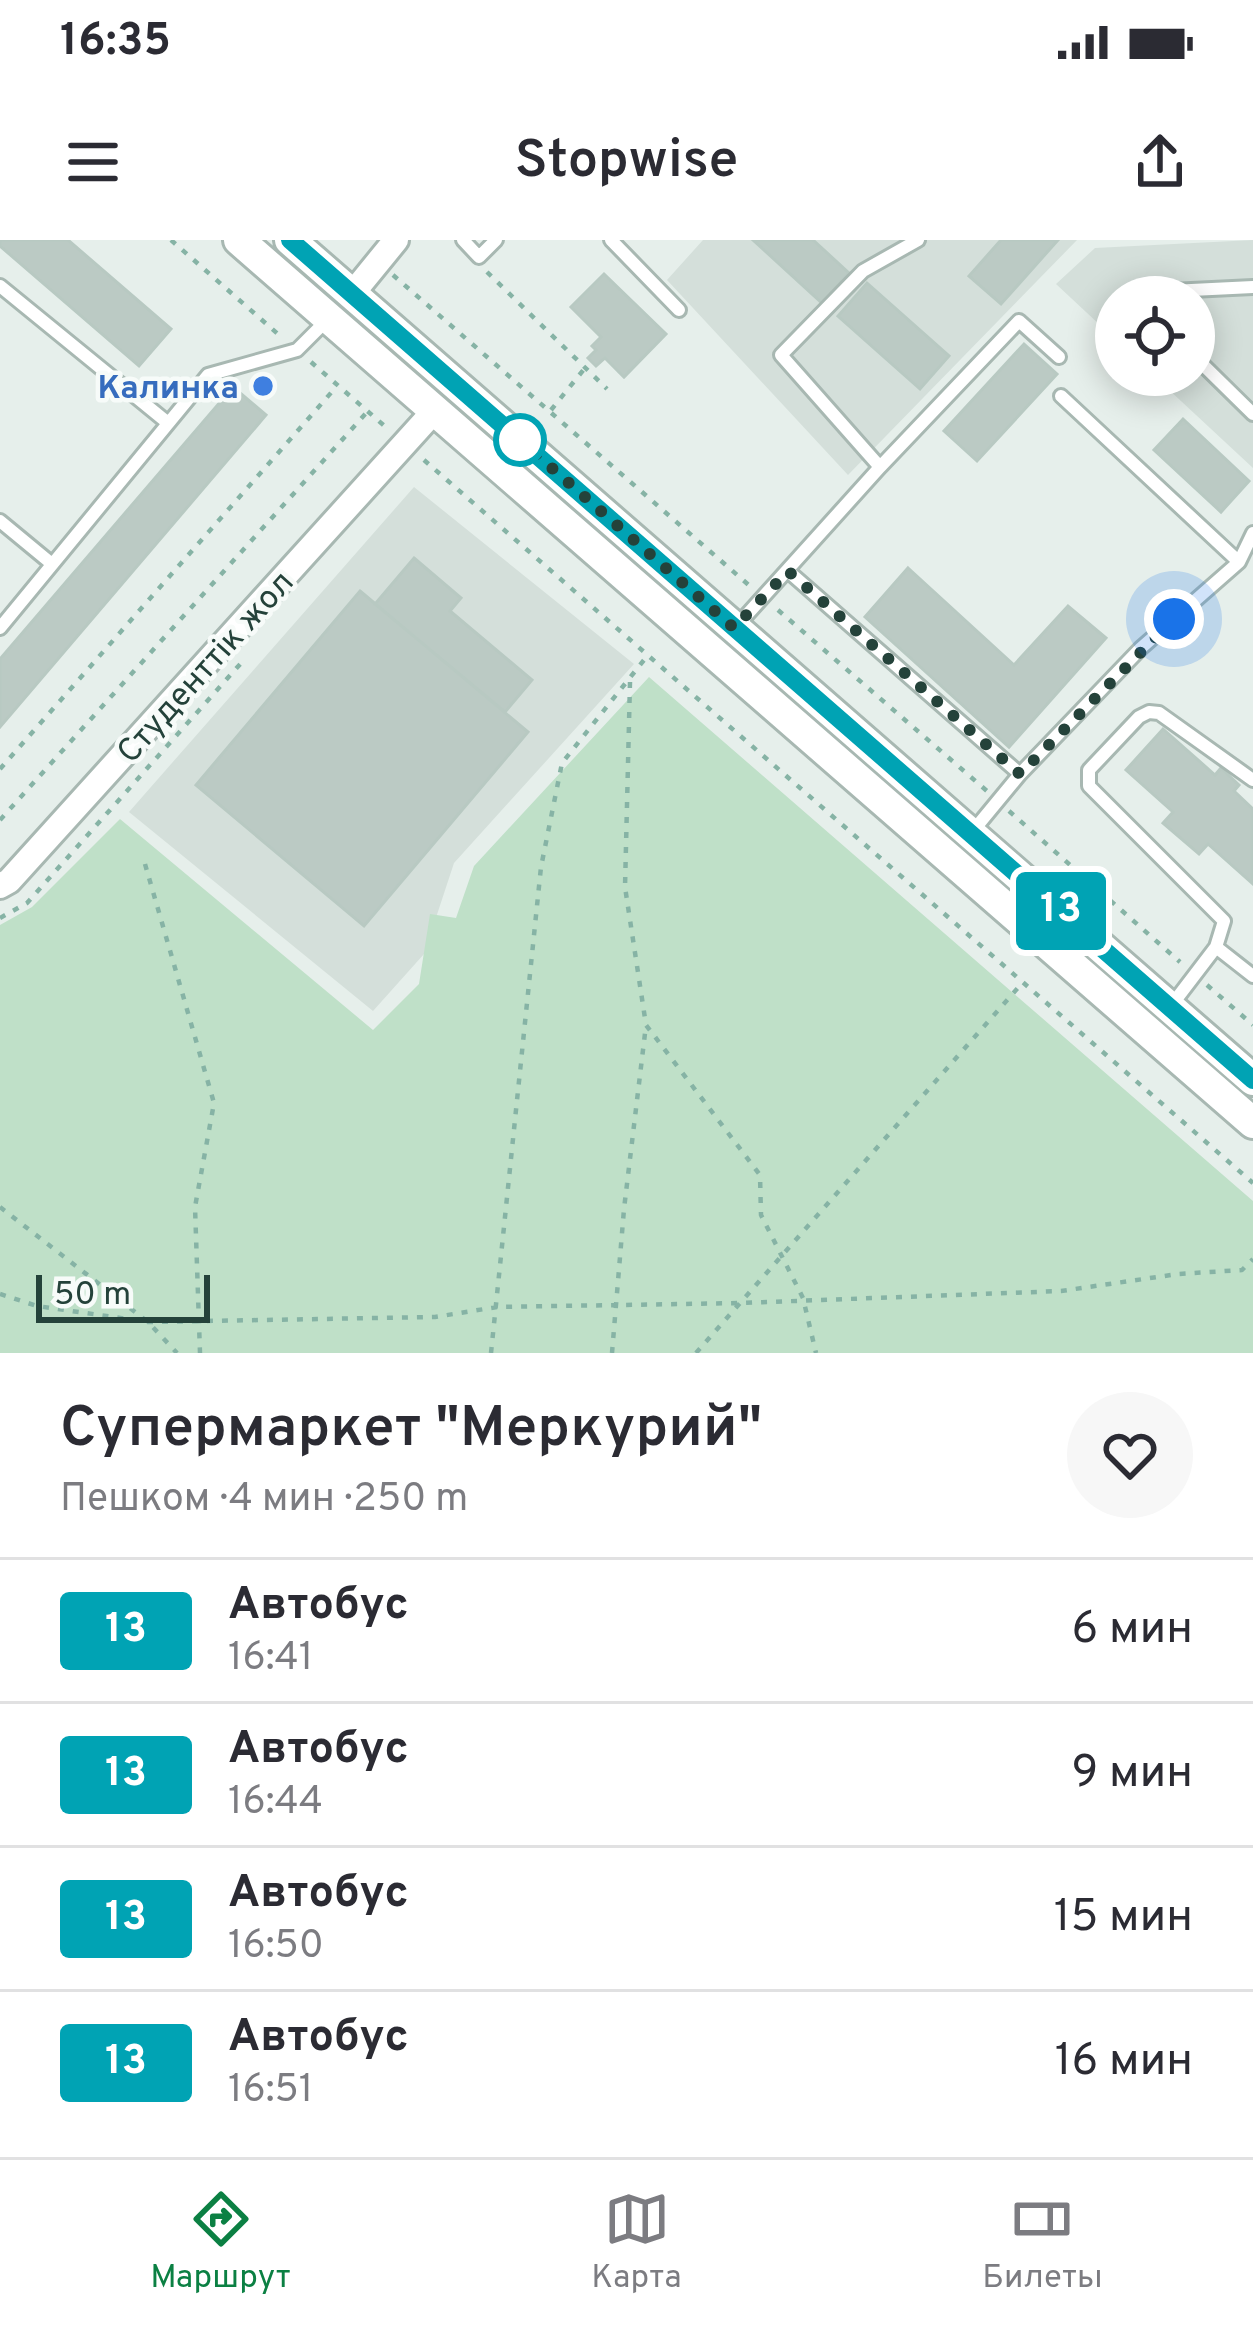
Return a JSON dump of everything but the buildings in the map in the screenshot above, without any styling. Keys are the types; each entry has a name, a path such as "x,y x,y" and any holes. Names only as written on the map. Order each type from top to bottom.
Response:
{"street":[{"path":"239,240 1253,1123"},
{"path":"290,240 1253,1080"},
{"path":"352,294 396,240"},
{"name":"Студенттік жол","path":"0,886 436,409"},
{"path":"602,554 623,530"},
{"path":"1090,980 1112,956"}],"lane":[{"path":"463,240 479,256 496,240"},
{"path":"611,240 679,310"},
{"path":"880,467 781,355 863,271 918,240"},
{"path":"0,286 168,423"},
{"path":"1215,288 1253,286"},
{"path":"0,628 208,375 298,350 328,319"},
{"path":"734,628 1019,321 1059,357"},
{"path":"1215,377 1253,414"},
{"path":"1061,396 1239,562"},
{"path":"0,521 52,564"},
{"path":"972,832 1020,774 1141,648 1239,562 1253,533"},
{"path":"788,571 1020,774"},
{"path":"1170,1007 1216,947 1224,921 1089,786 1089,770 1149,712 1160,713 1253,781"},
{"path":"1216,947 1253,976"}],"path":[{"path":"171,240 1253,1183"},
{"path":"479,256 488,273 607,389"},
{"path":"378,262 1253,1025"},
{"path":"549,412 585,368"},
{"path":"0,769 338,386"},
{"path":"0,820 368,411"},
{"path":"0,918 27,903 249,655"},
{"path":"491,1353 542,867 562,763 648,656"},
{"path":"612,1353 646,1025 625,887 630,682"},
{"path":"145,864 214,1102 195,1207 200,1353"},
{"path":"697,1353 1023,982"},
{"path":"646,1025 760,1175 761,1215 803,1298 816,1353"},
{"path":"0,1207 148,1322 177,1353"},
{"path":"0,1294 38,1306 148,1322 435,1317 497,1307 1061,1291 1241,1270 1253,1259"}],"shaded area":[{"path":"703,240 1077,240 848,475 667,280"},
{"path":"1253,240 1253,468 1176,396 1215,396 1215,276 1095,276 1095,320 1056,284 1095,248"},
{"path":"414,487 634,664 454,863 424,954 373,1011 129,812"}],"green space":[{"path":"649,677 1253,1201 1253,1353 0,1353 0,925 32,907 120,819 373,1030 419,984 430,914 456,918 474,866"}],"bus line":[{"name":"13","path":"290,240 1253,1080"}],"place":[{"name":"Калинка","path":"263,386"}],"route":[{"path":"520,440 734,628 788,571 1020,774 1174,619"}]}
